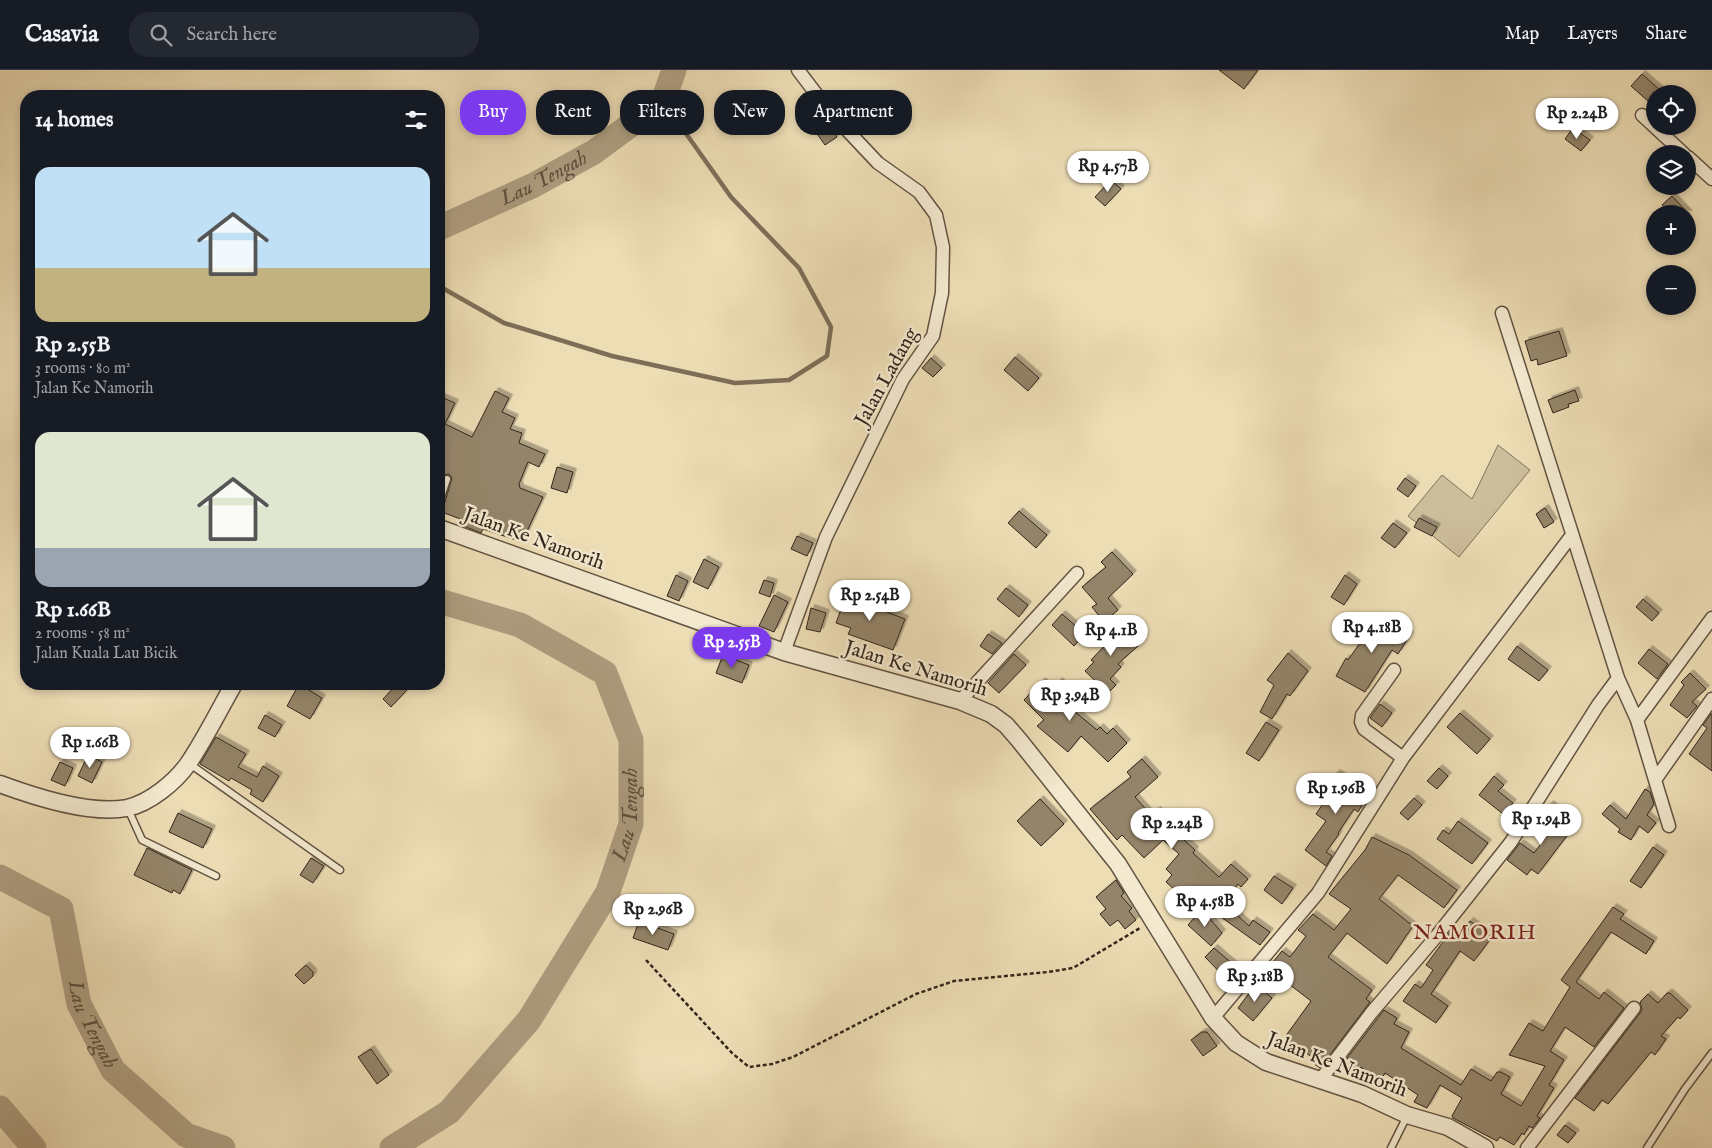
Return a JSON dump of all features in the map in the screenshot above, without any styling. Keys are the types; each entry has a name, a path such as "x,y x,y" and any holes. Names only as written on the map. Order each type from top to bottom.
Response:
{"street":[{"name":"Jalan Ladang","path":"784,652 826,537 903,379 934,336 942,293 943,247 936,215 918,192 878,163 830,112 798,70"},
{"path":"1642,115 1674,145"},
{"path":"1696,165 1712,180"},
{"path":"1502,313 1618,678 1637,720 1669,826"},
{"name":"Jalan Ke Namorih","path":"445,530 784,652 960,701 991,714 1020,740 1118,864 1213,1018 1236,1043 1256,1057 1288,1070 1321,1079 1362,1094 1407,1115 1448,1127 1485,1148"},
{"path":"1213,1018 1318,893 1403,758 1572,535"},
{"path":"960,701 1077,573"},
{"path":"1637,720 1712,618"},
{"path":"1394,670 1362,715 1361,722 1364,729 1403,758"},
{"path":"1321,1079 1372,1012 1435,938 1511,842 1598,705 1618,678"},
{"path":"0,784 56,801 92,808 128,808 164,788 189,763 231,690"},
{"path":"1655,780 1712,698"},
{"path":"1527,1148 1634,1008"}],"lane":[{"path":"445,485 447,479"},
{"path":"189,763 340,870"},
{"path":"128,808 142,840 216,876"},
{"path":"1647,1148 1685,1088 1712,1053"},
{"path":"1391,1148 1407,1115"}],"path":[{"path":"646,960 732,1053 744,1064 758,1068 793,1057 890,1006 954,981 1074,968 1152,920"}],"shaded area":[{"path":"1498,445 1530,470 1459,557 1408,516 1442,475 1472,499"}],"building":[{"path":"1219,70 1258,70 1244,89"},
{"path":"1642,74 1654,85 1646,85 1646,99 1631,86"},
{"path":"1573,128 1590,140 1581,151 1565,139"},
{"path":"818,135 836,135 837,137 825,145"},
{"path":"1111,180 1121,189 1105,206 1095,197"},
{"path":"1672,196 1680,205 1662,205"},
{"path":"1559,331 1567,356 1538,365 1537,359 1531,361 1525,341"},
{"path":"1015,357 1039,378 1028,391 1004,370"},
{"path":"931,358 942,368 933,377 922,368"},
{"path":"1575,390 1579,401 1568,404 1569,407 1553,413 1548,400"},
{"path":"495,391 509,398 502,412 515,418 510,429 522,433 519,443 545,454 539,467 528,462 519,484 520,488 543,497 522,542 483,529 481,533 461,525 463,520 445,513 445,502 452,478 449,474 445,475 445,424 472,437"},
{"path":"445,399 455,403 445,424"},
{"path":"557,467 573,472 567,493 551,488"},
{"path":"1405,478 1416,486 1408,497 1397,489"},
{"path":"1545,508 1554,522 1544,528 1536,514"},
{"path":"1019,511 1047,535 1036,548 1008,523"},
{"path":"1419,518 1437,527 1432,536 1414,527"},
{"path":"1393,523 1407,533 1395,548 1381,538"},
{"path":"797,536 813,543 807,556 791,549"},
{"path":"1112,552 1133,574 1108,598 1118,610 1104,622 1092,607 1097,604 1082,587 1106,567 1101,562"},
{"path":"704,559 719,567 708,589 693,582"},
{"path":"676,575 688,581 679,601 667,596"},
{"path":"1345,575 1357,584 1344,605 1331,597"},
{"path":"764,580 774,583 770,597 759,593"},
{"path":"1006,588 1028,605 1019,617 997,599"},
{"path":"847,593 880,605 879,609 905,619 893,650 848,634 851,628 836,623"},
{"path":"774,595 788,602 774,632 759,626"},
{"path":"1643,599 1659,613 1652,621 1636,607"},
{"path":"811,608 826,613 820,632 806,629"},
{"path":"1062,614 1085,634 1074,646 1052,625"},
{"path":"1379,616 1410,635 1398,654 1392,650 1365,692 1336,676 1346,658 1348,660"},
{"path":"1116,622 1138,646 1118,664 1121,667 1110,679 1116,685 1108,693 1085,671 1094,662 1091,660 1112,638 1105,631"},
{"path":"988,634 1002,643 992,654 980,646"},
{"path":"1517,646 1548,670 1539,681 1508,659"},
{"path":"1649,649 1668,664 1657,679 1638,663"},
{"path":"1288,653 1308,671 1290,696 1287,694 1272,719 1260,712 1274,685 1267,680"},
{"path":"1014,654 1026,665 999,693 988,683"},
{"path":"723,655 749,665 742,683 716,673"},
{"path":"1690,673 1706,689 1692,702 1697,706 1687,718 1670,705 1684,685 1681,682"},
{"path":"1042,681 1051,690 1059,681 1076,698 1068,706 1097,730 1100,727 1107,734 1113,728 1127,743 1108,762 1081,736 1068,752 1037,726 1044,720 1024,700"},
{"path":"296,690 309,690 322,698 310,719 287,706"},
{"path":"391,690 407,690 391,707 383,699"},
{"path":"1380,704 1392,713 1382,727 1370,718"},
{"path":"1460,713 1490,739 1477,754 1447,727"},
{"path":"1711,714 1712,771 1689,754 1707,728 1703,725"},
{"path":"265,715 282,725 275,737 258,728"},
{"path":"1266,722 1279,730 1259,761 1246,753"},
{"path":"216,737 246,754 238,767 257,777 263,766 279,776 263,802 250,794 252,790 231,778 229,781 200,764"},
{"path":"88,755 102,762 92,783 78,776"},
{"path":"1142,759 1158,777 1135,797 1151,815 1157,810 1175,829 1173,830 1195,850 1193,853 1219,877 1231,864 1248,879 1241,887 1238,884 1224,903 1249,926 1253,920 1270,932 1260,945 1200,902 1195,908 1166,882 1172,875 1166,869 1179,854 1163,840 1144,858 1122,835 1117,840 1090,809 1131,777 1127,772"},
{"path":"60,762 73,768 65,786 51,780"},
{"path":"1439,768 1448,776 1437,789 1427,781"},
{"path":"1336,773 1370,792 1358,812 1354,809 1326,852 1332,856 1326,866 1305,850 1326,821 1316,814 1329,795 1325,792"},
{"path":"1494,776 1504,785 1498,791 1513,803 1503,814 1479,795"},
{"path":"1645,789 1650,792 1654,804 1647,815 1656,823 1648,833 1639,826 1631,840 1618,832 1620,829 1602,814 1610,805 1626,819"},
{"path":"1414,798 1422,805 1408,820 1400,813"},
{"path":"1040,799 1064,824 1041,846 1017,821"},
{"path":"1550,804 1564,815 1557,824 1569,833 1538,874 1531,869 1527,875 1507,860 1520,843 1534,853 1555,825 1542,814"},
{"path":"178,813 212,829 203,848 169,832"},
{"path":"1458,821 1488,843 1472,864 1437,839 1443,830 1449,834"},
{"path":"1372,837 1409,855 1457,890 1444,908 1398,875 1379,899 1413,926 1387,964 1347,933 1328,957 1372,990 1366,999 1370,1002 1320,1068 1310,1061 1313,1058 1285,1037 1311,1001 1268,968 1282,951 1290,957 1306,936 1298,930 1313,914 1334,930 1351,909 1329,894 1365,850"},
{"path":"1653,847 1664,855 1641,888 1630,881"},
{"path":"147,848 192,870 180,894 173,890 172,893 134,875"},
{"path":"311,858 324,866 313,883 300,875"},
{"path":"1274,876 1293,888 1282,904 1264,890"},
{"path":"1116,880 1124,893 1121,896 1132,908 1129,911 1136,920 1125,929 1118,920 1110,926 1100,914 1106,909 1096,897"},
{"path":"1613,907 1624,914 1620,919 1654,941 1646,954 1611,932 1576,982 1599,999 1604,992 1624,1008 1594,1047 1565,1027 1550,1051 1564,1060 1549,1085 1554,1088 1537,1116 1540,1118 1532,1128 1529,1126 1524,1135 1522,1133 1514,1145 1500,1137 1497,1141 1453,1118 1452,1116 1462,1098 1440,1085 1427,1108 1414,1102 1418,1095 1385,1073 1381,1079 1360,1067 1354,1076 1341,1066 1384,1010 1397,1018 1394,1024 1409,1032 1401,1048 1461,1085 1471,1069 1491,1081 1497,1072 1501,1072 1510,1077 1501,1094 1521,1106 1545,1066 1509,1055 1529,1023 1543,1031 1570,987 1561,980"},
{"path":"1202,909 1222,933 1211,946 1188,925"},
{"path":"639,921 674,934 668,950 633,938"},
{"path":"1470,921 1492,937 1474,961 1460,951 1431,994 1448,1006 1436,1023 1403,1001 1415,984 1421,988 1433,970 1426,965 1451,931 1457,936"},
{"path":"1214,948 1241,971 1231,984 1205,957"},
{"path":"306,965 313,972 313,976 304,984 295,975"},
{"path":"1256,984 1272,998 1253,1021 1238,1008"},
{"path":"1667,993 1670,993 1688,1010 1680,1019 1678,1017 1661,1036 1666,1039 1655,1055 1651,1052 1608,1104 1602,1100 1594,1111 1575,1098 1640,1013 1642,1009 1640,1002 1648,994 1658,1003"},
{"path":"1202,1032 1207,1032 1217,1046 1203,1056 1191,1040"},
{"path":"371,1049 389,1075 377,1084 358,1057"},
{"path":"1565,1125 1576,1133 1568,1143 1557,1135"}],"waterway":[{"name":"Lau Tengah","path":"445,225 534,185 594,152 663,101 674,70"},
{"path":"445,289 504,323 612,356 735,383 789,380 827,356 831,327 799,268 731,197 687,135"},
{"name":"Lau Tengah","path":"392,1148 449,1112 529,1020 608,892 631,824 631,740 605,673 520,625 445,603"},
{"name":"Lau Tengah","path":"0,877 61,909 79,1004 113,1070 186,1135 223,1148"},
{"name":"Lau Tengah","path":"0,1108 34,1148"}],"district":[{"name":"NAMORIH","path":"1475,933"}]}
